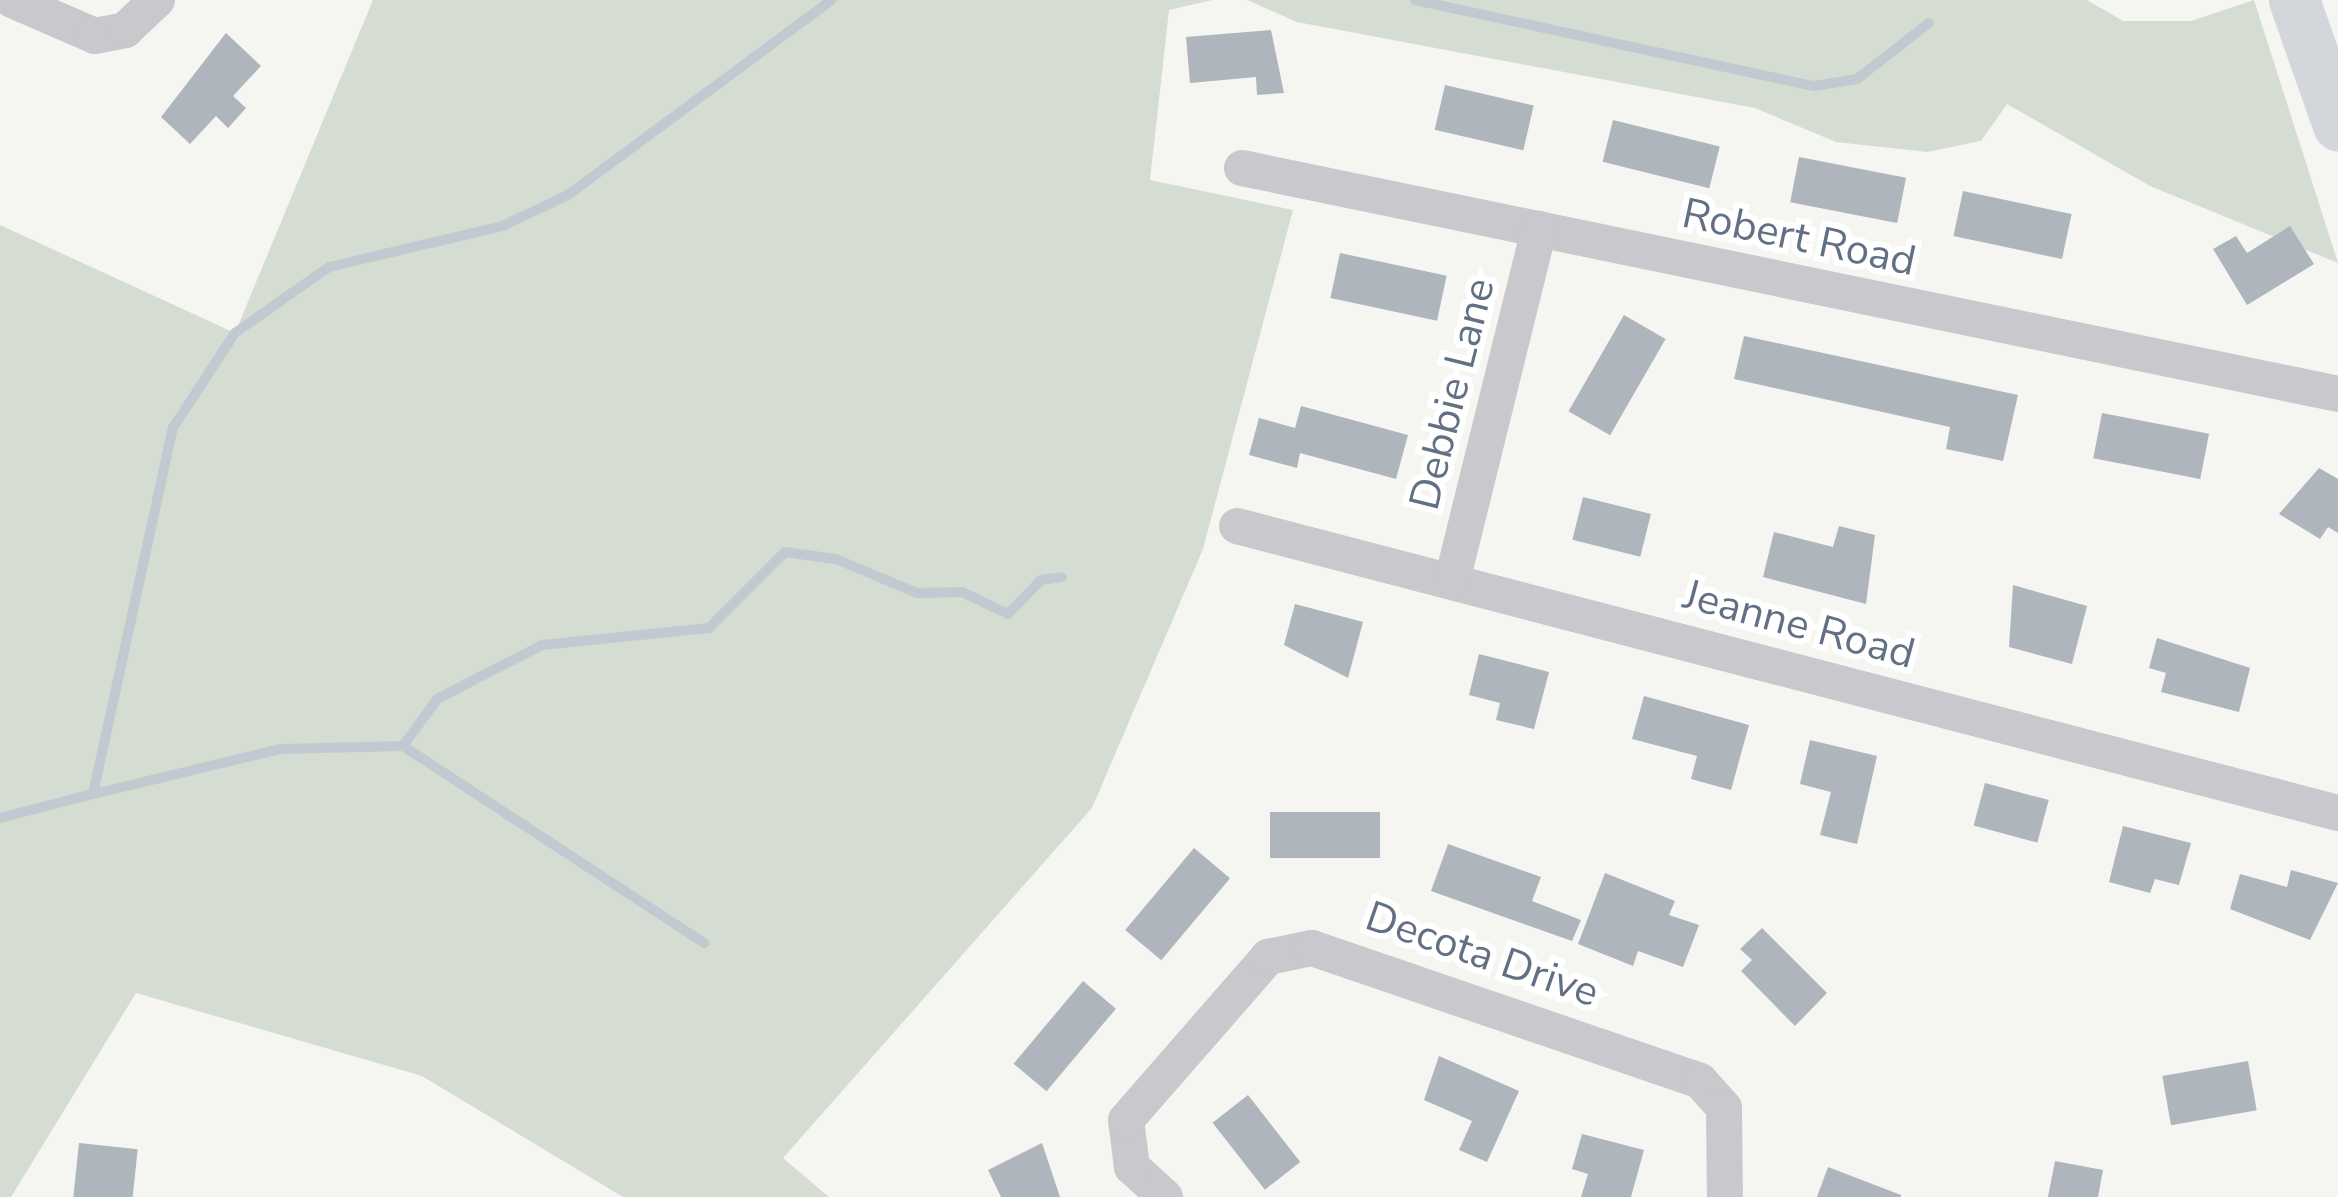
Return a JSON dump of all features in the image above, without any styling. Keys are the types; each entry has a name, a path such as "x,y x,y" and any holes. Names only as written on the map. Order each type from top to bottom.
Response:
{"main road":[{"path":"2294,0 2338,125"}],"street":[{"path":"13,0 95,36 125,30 157,0"},
{"name":"Robert Road","path":"1242,168 2338,394"},
{"name":"Debbie Lane","path":"1452,581 1539,229"},
{"name":"Jeanne Road","path":"1237,526 2338,813"},
{"name":"Decota Drive","path":"1165,1197 1132,1167 1126,1120 1268,957 1312,948 1700,1081 1724,1108 1725,1197"}],"shaded area":[{"path":"373,0 1212,0 1169,10 1150,180 1293,210 1203,549 1092,808 783,1158 829,1197 623,1197 422,1076 136,993 11,1197 0,1197 0,225 235,333"},
{"path":"1247,0 2087,0 2123,21 2191,21 2254,0 2338,263 2150,186 2007,104 1981,141 1927,152 1836,142 1755,108 1297,22"}],"building":[{"path":"1271,30 1284,93 1257,95 1256,77 1190,83 1186,37"},
{"path":"226,33 261,66 233,96 246,108 228,128 216,116 190,144 161,117"},
{"path":"1445,85 1534,105 1523,150 1435,130"},
{"path":"1613,120 1720,147 1709,188 1603,162"},
{"path":"1799,157 1906,178 1897,223 1790,202"},
{"path":"1963,191 2072,214 2062,259 1953,236"},
{"path":"2290,226 2314,264 2247,305 2213,249 2236,236 2247,253"},
{"path":"1340,253 1447,276 1437,321 1330,298"},
{"path":"1624,315 1666,339 1610,435 1568,411"},
{"path":"1744,336 2018,395 2003,461 1946,449 1950,427 1734,379"},
{"path":"1301,406 1408,435 1396,479 1300,453 1297,468 1249,455 1259,418 1295,428"},
{"path":"2102,413 2209,434 2200,479 2093,458"},
{"path":"2319,468 2338,479 2338,533 2328,527 2320,539 2279,514"},
{"path":"1583,497 1651,514 1640,557 1572,540"},
{"path":"1839,526 1875,535 1866,604 1763,577 1774,532 1833,547"},
{"path":"2013,585 2087,606 2072,664 2009,647"},
{"path":"1295,604 1363,622 1348,678 1284,645"},
{"path":"2157,638 2250,668 2239,712 2161,692 2166,673 2149,668"},
{"path":"1479,654 1549,672 1534,729 1496,720 1500,703 1469,695"},
{"path":"1644,696 1749,725 1731,790 1691,779 1697,756 1632,739"},
{"path":"1810,740 1877,756 1857,844 1820,835 1831,792 1800,784"},
{"path":"1985,783 2049,800 2037,843 1974,826"},
{"path":"1270,812 1380,812 1380,858 1270,858"},
{"path":"2123,826 2191,843 2179,885 2155,879 2150,893 2109,882"},
{"path":"1448,844 1541,877 1532,901 1581,920 1572,941 1431,891"},
{"path":"1194,848 1230,878 1161,960 1125,930"},
{"path":"2291,870 2338,883 2310,940 2230,909 2240,874 2287,887"},
{"path":"1605,873 1675,901 1669,915 1699,925 1683,967 1638,951 1633,966 1578,944"},
{"path":"1762,928 1827,993 1795,1026 1741,971 1752,960 1740,949"},
{"path":"1083,981 1116,1009 1047,1091 1014,1064"},
{"path":"1439,1056 1519,1091 1487,1162 1459,1150 1472,1121 1424,1100"},
{"path":"2248,1061 2257,1110 2171,1125 2162,1076"},
{"path":"1248,1095 1300,1162 1265,1190 1213,1123"},
{"path":"1582,1134 1644,1150 1631,1197 1581,1197 1588,1174 1572,1169"},
{"path":"79,1143 138,1149 133,1197 73,1197"},
{"path":"1042,1143 1060,1197 1001,1197 988,1170"},
{"path":"2055,1161 2103,1170 2098,1197 2048,1197"},
{"path":"1828,1167 1901,1195 1901,1197 1817,1197"}],"waterway":[{"path":"0,818 93,794 173,428 235,333 329,267 502,226 568,195 832,0"},
{"path":"1415,0 1814,86 1857,79 1929,23"},
{"path":"94,794 280,749 403,746 437,699 542,645 709,628 785,552 836,559 917,593 962,592 1008,614 1041,580 1062,577"},
{"path":"403,746 704,943"}]}
